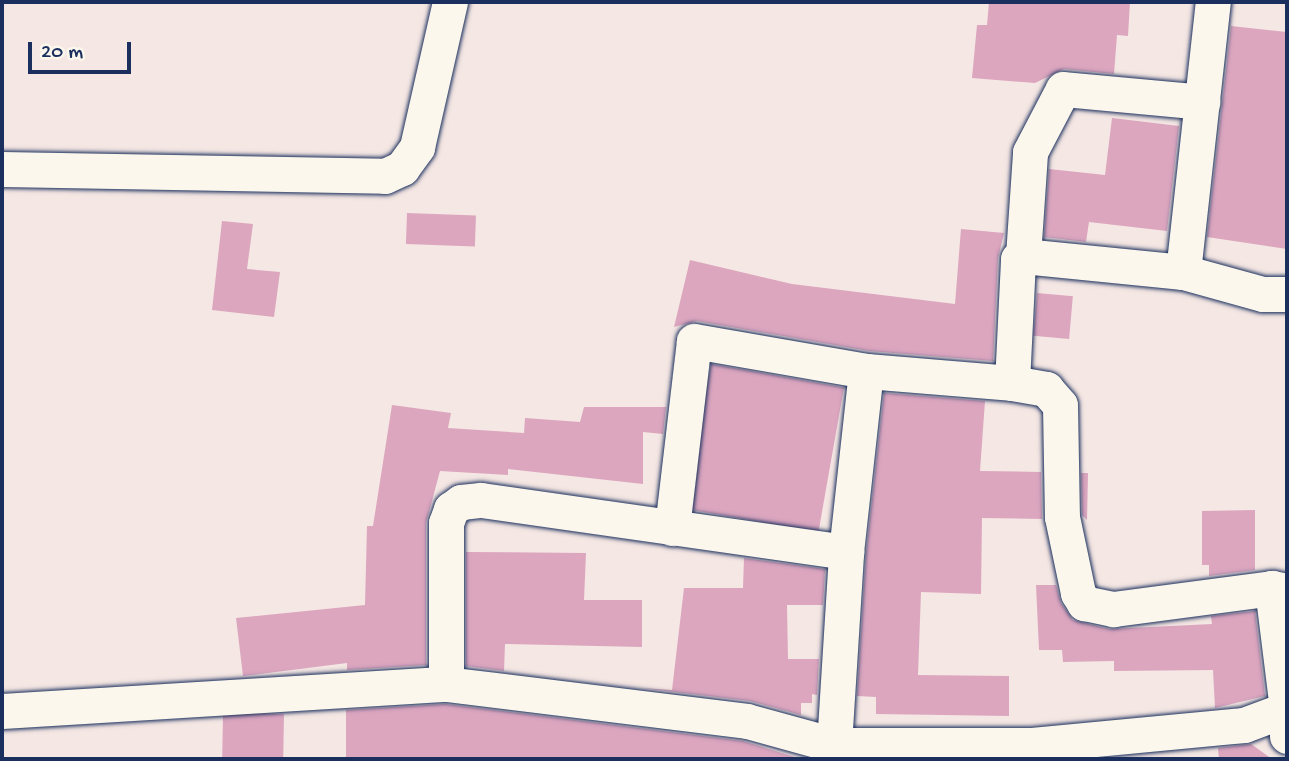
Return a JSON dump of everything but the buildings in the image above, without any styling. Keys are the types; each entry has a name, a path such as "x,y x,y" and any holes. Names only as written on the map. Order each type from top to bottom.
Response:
{"street":[{"path":"2,169 385,176 402,168 417,147 450,2"},
{"path":"1183,272 1213,2"},
{"path":"1023,256 1030,152 1063,89 1202,102"},
{"path":"1012,383 1018,259 1023,256 1183,272 1263,295 1287,293"},
{"path":"673,528 694,341 866,372 1036,385 1058,397 1062,517 1078,593 1084,603 1113,609 1280,590 1287,736"},
{"path":"817,747 846,552 866,372"},
{"path":"446,684 445,553 451,509 461,502 481,500 846,552"},
{"path":"2,711 446,684 652,707 747,721 817,747 1033,752 1244,725 1287,709"}]}
